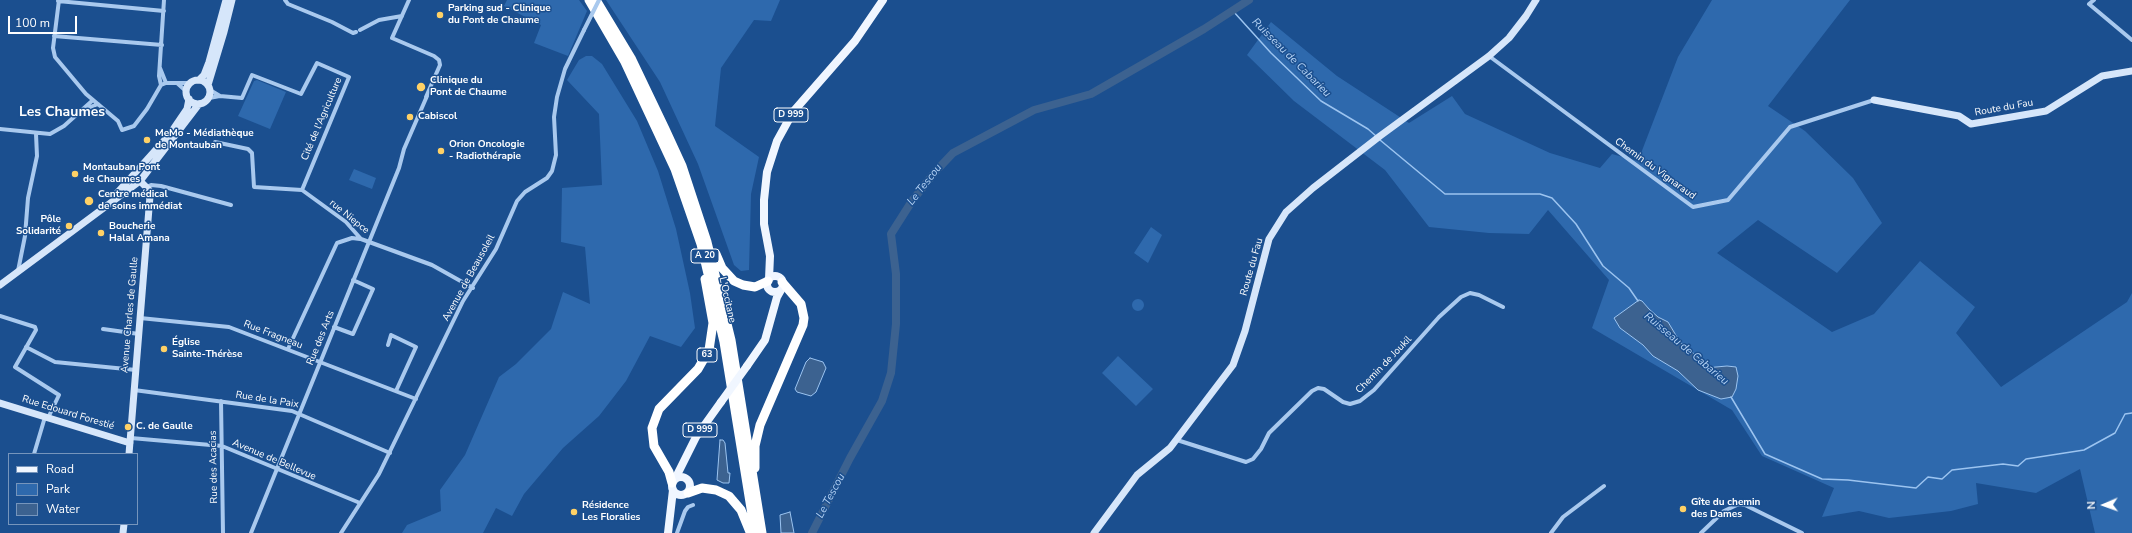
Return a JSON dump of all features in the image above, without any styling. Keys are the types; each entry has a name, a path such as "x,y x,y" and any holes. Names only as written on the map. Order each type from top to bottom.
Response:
{"highway":[{"name":"L'Occitane","path":"589,0 625,62 692,204"},
{"name":"L'Occitane","path":"598,0 631,58 682,166 708,268 720,323 759,530"},
{"path":"692,204 718,261 726,274 734,281 749,286 769,284"},
{"name":"63","path":"674,484 654,446 652,437 653,423 663,404 691,378 704,360 710,345 713,329 692,204"},
{"path":"759,530 755,458 757,436 800,333 804,318 798,299 781,283"},
{"path":"686,494 702,488 716,490 729,496 741,510 750,533"}],"main road":[{"name":"D 999","path":"773,315 769,284 770,256 764,219 764,194 768,166 779,136 798,105 855,41 883,0"},
{"name":"D 999","path":"668,533 674,484 684,460 696,437 765,340 781,283 770,256"},
{"path":"775,276 781,283 775,292 769,284 775,276"},
{"path":"672,509 675,503 691,488 684,470 684,460"},
{"path":"686,494 678,495 674,484 682,476 688,480"}],"street":[{"path":"164,0 164,11 162,45 160,68 161,85 147,109 134,126 122,130 118,121 92,100 56,57 53,48 58,0 164,11"},
{"path":"161,85 166,83 190,83 199,80 204,75 218,33 226,0"},
{"path":"100,210 138,178 199,104 205,102 209,98 209,87 229,14 231,0"},
{"path":"285,0 288,4 332,22 348,31 358,31 379,20 402,16 409,0"},
{"name":"Avenue de Beausoleil","path":"341,533 390,453 464,301 496,249 517,201 526,192 547,178 552,172 556,155 554,117 557,97 565,69 598,0"},
{"name":"Route du Fau","path":"1094,533 1137,475 1170,448 1233,365 1245,331 1270,239 1286,212 1313,188 1378,138 1489,56 1509,38 1536,0"},
{"path":"2094,0 2089,4 2132,40"},
{"name":"Rue des Arts","path":"251,533 368,241 399,168 404,149 440,65 439,60 434,56 392,38 402,16"},
{"path":"54,36 162,45"},
{"name":"Chemin du Vignaraud","path":"1489,56 1693,207 1728,200 1790,127 1874,100"},
{"name":"Cité de l'Agriculture","path":"209,98 220,96 242,98 252,75 301,94 317,63 349,77 302,190"},
{"path":"160,68 166,83"},
{"name":"Route du Fau","path":"1874,100 1959,116 1971,124 2046,110 2102,76 2131,69"},
{"path":"199,80 209,87"},
{"path":"177,83 187,92"},
{"path":"0,285 130,189 159,151 187,109 189,100 187,92 190,83"},
{"name":"Cité de l'Agriculture","path":"209,87 220,96"},
{"path":"0,129 36,134 50,134 57,131 83,110 92,100"},
{"path":"189,100 199,104"},
{"path":"83,110 98,104"},
{"path":"18,271 25,236 28,198 36,163 36,134"},
{"path":"215,142 248,149 252,153 254,187 302,190"},
{"path":"138,178 146,187 151,185 161,186 231,206"},
{"name":"Avenue Charles de Gaulle","path":"129,453 150,196 146,187"},
{"name":"rue Niepce","path":"302,190 346,222 361,239 441,269 473,288"},
{"path":"288,349 337,244 352,238 361,239"},
{"path":"334,327 353,334 373,288 353,280"},
{"name":"Chemin de Joukil","path":"1176,440 1246,462 1252,459 1261,449 1269,433 1312,391 1318,388 1324,389 1343,402 1350,404 1360,401 1374,390 1439,317 1461,297 1470,293 1479,295 1503,307"},
{"path":"0,316 35,327 36,330 15,367 59,395 47,417 34,453"},
{"name":"Rue Fragneau","path":"140,318 229,327 416,399"},
{"path":"103,329 139,334"},
{"path":"388,345 391,335 416,347 396,391"},
{"path":"26,347 55,362 136,370"},
{"name":"Rue de la Paix","path":"134,390 300,413 390,453"},
{"name":"Rue des Acacias","path":"221,401 223,533"},
{"name":"Rue Edouard Forestié","path":"0,403 130,441"},
{"name":"Avenue de Bellevue","path":"130,441 222,446 360,503"},
{"path":"1551,533 1563,517 1604,486"},
{"path":"1701,533 1724,511 1739,504 1745,505 1779,520 1802,533"},
{"path":"677,533 688,507 693,505"}],"green space":[{"path":"507,0 579,0 587,11 568,56 534,43 541,25 504,6"},
{"path":"606,0 780,0 771,21 754,20 721,68 715,126 759,157 751,194 749,270 741,271 734,265 698,164 660,82"},
{"path":"1712,0 1850,0 1768,106 1805,131 1853,178 1882,223 1837,273 1758,220 1717,253 1832,332 1874,314 1920,261 1975,307 1956,333 2001,387 2127,302 2132,293 2132,533 2095,533 2080,469 2036,493 1976,483 1978,504 1951,511 1889,518 1859,511 1822,517 1834,488 1762,456 1732,410 1592,328 1609,280 1548,210 1529,234 1489,233 1429,227 1385,170 1294,101 1247,55 1271,22 1337,76 1409,123 1452,96 1465,114 1550,153 1600,168 1612,154 1638,161 1678,57"},
{"path":"586,56 592,56 602,64 637,121 658,171 676,229 690,293 695,328 681,347 650,336 626,381 599,416 563,448 524,494 512,516 496,508 483,533 402,533 407,525 441,511 440,490 465,455 499,377 516,364 551,329 563,292 590,304 585,247 561,242 562,188 602,185 599,114 567,80 579,60"},
{"path":"257,80 286,92 270,129 238,116 254,81"},
{"path":"354,169 376,178 372,189 349,180"},
{"path":"1151,227 1162,235 1148,263 1134,253"},
{"path":"1136,299 1140,299 1144,305 1140,311 1136,311 1132,307 1132,303"},
{"path":"1118,356 1153,389 1136,406 1102,373"}],"water":[{"path":"1639,300 1642,301 1658,317 1668,322 1680,342 1699,358 1705,368 1727,366 1736,367 1738,376 1736,389 1732,397 1721,399 1698,390 1678,371 1653,356 1643,345 1620,328 1614,318"},
{"path":"810,358 823,362 826,368 816,392 811,396 797,392 795,389 806,362"},
{"path":"720,440 723,440 725,443 728,473 730,473 729,483 723,483 717,480"},
{"path":"790,512 794,533 781,533 780,515"}],"waterway":[{"name":"Le Tescou","path":"812,533 850,458 882,401 891,373 896,324 896,274 891,234 912,201 935,172 953,153 1034,110 1091,94 1204,29 1249,0"},
{"name":"Ruisseau de Cabarieu","path":"1233,11 1271,53 1321,101 1368,129 1376,136"},
{"name":"Ruisseau de Cabarieu","path":"1380,140 1445,194 1540,194 1552,198 1576,224 1603,266 1629,288 1638,301"},
{"name":"Ruisseau de Cabarieu","path":"1731,397 1765,454 1822,479 1848,480 1916,488 1928,477 1942,479 1952,470 2003,464 2018,466 2026,459 2084,450 2115,433 2125,414 2132,413"}],"place":[{"name":"Parking sud - Clinique du Pont de Chaume","path":"440,15"},
{"name":"Clinique du Pont de Chaume","path":"421,87"},
{"name":"Cabiscol","path":"410,117"},
{"name":"MeMo - Médiathèque de Montauban","path":"147,140"},
{"name":"Orion Oncologie - Radiothérapie","path":"441,151"},
{"name":"Montauban Pont de Chaumes","path":"75,174"},
{"name":"Centre médical de soins immédiat","path":"89,201"},
{"name":"Pôle Solidarité","path":"69,226"},
{"name":"Boucherie Halal Amana","path":"101,233"},
{"name":"Église Sainte-Thérèse","path":"164,349"},
{"name":"C. de Gaulle","path":"128,427"},
{"name":"Gîte du chemin des Dames","path":"1683,509"},
{"name":"Résidence Les Floralies","path":"574,512"}],"district":[{"name":"Les Chaumes","path":"62,113"}]}
